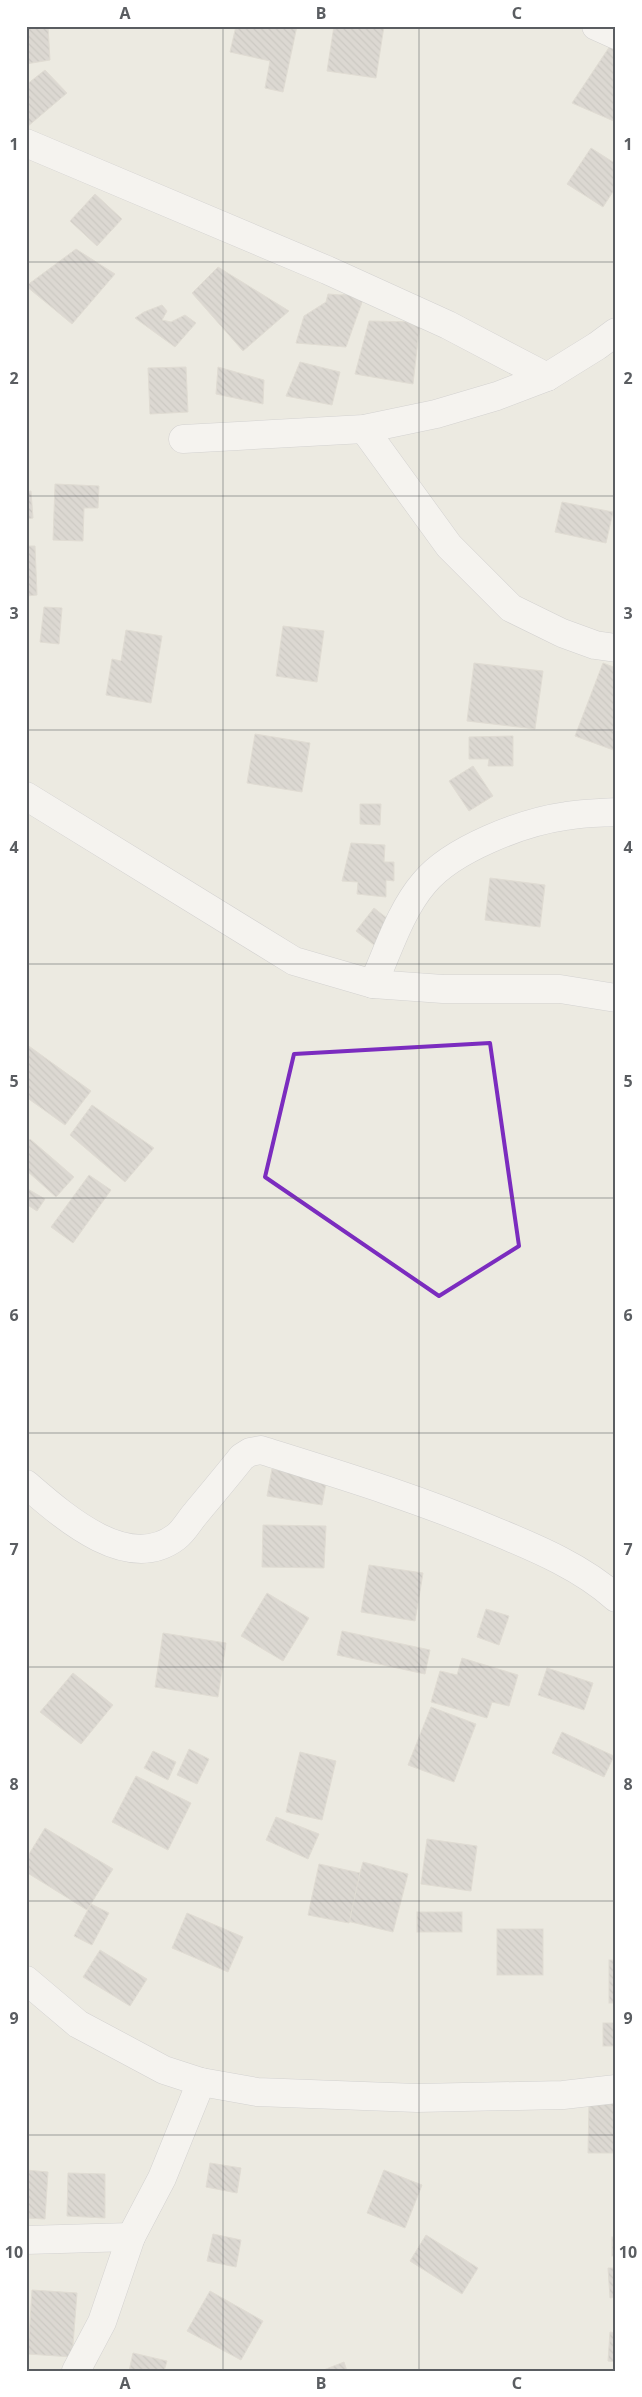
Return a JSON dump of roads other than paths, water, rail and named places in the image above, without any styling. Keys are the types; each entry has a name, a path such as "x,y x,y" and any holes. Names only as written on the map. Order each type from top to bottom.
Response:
{"street":[{"path":"596,26 616,35"},
{"path":"26,143 327,270 448,325 547,377"},
{"path":"184,439 364,429 436,414 497,396 547,377 616,332"},
{"path":"364,429 449,546 511,608 595,645 616,648"},
{"path":"26,796 294,961 373,984 442,989 560,989 616,998"},
{"path":"373,984 403,915 424,882 452,858 511,829 566,816 616,812"},
{"path":"26,1484 70,1520 96,1535 116,1545 153,1548 161,1546 177,1536 242,1457 250,1452 261,1450 379,1487 508,1536 570,1567 602,1586 616,1598"},
{"path":"26,1980 78,2024 164,2070 201,2082 257,2092 417,2098 563,2095 616,2089"},
{"path":"76,2371 102,2322 131,2237 162,2178 201,2082"},
{"path":"26,2240 131,2237"}]}
